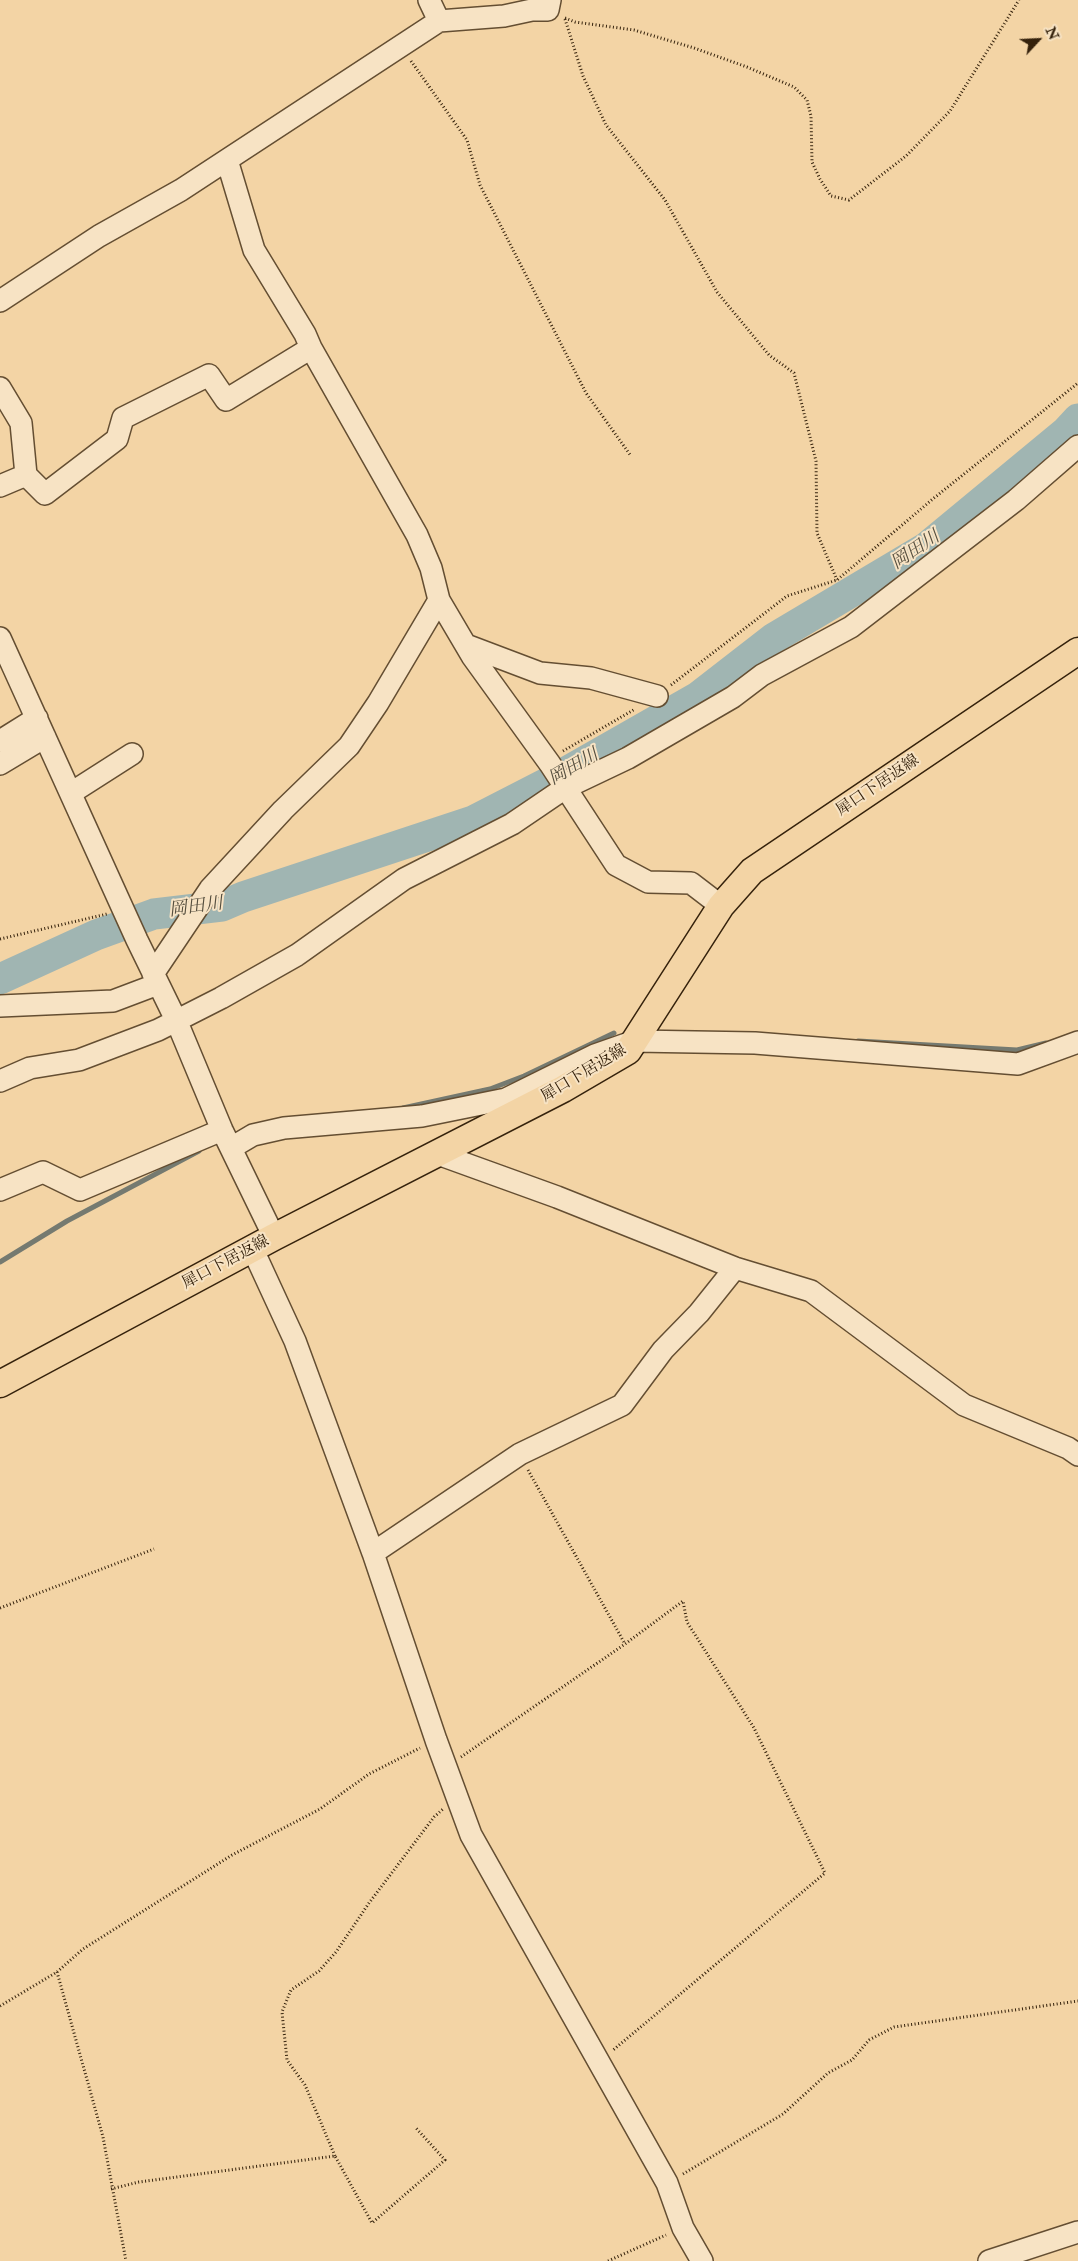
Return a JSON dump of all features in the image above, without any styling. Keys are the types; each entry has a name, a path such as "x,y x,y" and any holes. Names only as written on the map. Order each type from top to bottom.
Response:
{"main road":[{"name":"犀口下居返線","path":"0,1384 264,1244 564,1090 628,1050 721,906 752,872 1078,651"}],"street":[{"path":"429,0 439,21"},
{"path":"0,301 99,236 181,190 439,21 504,16 532,10 554,9"},
{"path":"227,160 254,250 305,334 311,348 417,535 431,568 439,600 466,645 548,762 616,864 648,882 692,884 721,906"},
{"path":"0,388 21,422 26,475 45,494 117,439 123,418 209,375 226,400 311,348"},
{"path":"0,1082 30,1068 79,1060 177,1022 297,955 404,879 512,824 565,788 628,758 733,697 762,676 851,627 1016,500 1078,446"},
{"path":"0,486 26,475"},
{"path":"0,1006 113,1000 155,979 182,928 210,889 283,810 349,746 378,704 439,600"},
{"path":"0,638 155,979 177,1022 226,1139 264,1244 295,1341 373,1554 456,1798 471,1835 667,2183 683,2228 702,2261"},
{"path":"466,645 540,673 591,678 657,696"},
{"path":"0,741 41,728"},
{"path":"0,764 41,728"},
{"path":"71,793 132,754"},
{"path":"0,1190 43,1172 80,1190 226,1139 284,1128 422,1116 506,1099 595,1055 635,1041 755,1043 1018,1064 1078,1042"},
{"path":"438,1154 557,1197 735,1268 811,1291 964,1405 1075,1451"},
{"path":"373,1554 520,1454 622,1405 663,1350 699,1313 735,1268"},
{"path":"989,2261 1078,2232"}],"path":[{"path":"554,9 575,22 634,30 685,45 794,87 807,100 811,116 812,162 820,179 831,196 849,200 906,156 950,111 1019,0"},
{"path":"554,9 606,125 666,200 717,292 770,355 794,373 816,461 817,533 837,580"},
{"path":"400,46 467,140 480,185 586,394 631,456"},
{"path":"548,762 657,696 787,596 837,580 934,498 1078,383"},
{"path":"0,939 125,910"},
{"path":"520,1454 625,1644"},
{"path":"0,1608 154,1550"},
{"path":"446,1767 625,1644 683,1601 687,1622 754,1728 825,1873 600,2061"},
{"path":"0,2006 57,1972 83,1949 232,1855 320,1809 369,1774 436,1740"},
{"path":"416,2128 444,2160 372,2223 335,2156 305,2085 286,2060 282,2012 291,1990 319,1971 336,1952 369,1903 434,1817 456,1798"},
{"path":"57,1972 103,2137 111,2189 126,2261"},
{"path":"667,2183 782,2114 828,2073 852,2060 869,2040 894,2027 1078,2001"},
{"path":"111,2189 139,2182 335,2156"},
{"path":"608,2261 683,2228"}],"waterway":[{"name":"岡田川","path":"0,979 96,935 154,914 222,906 243,897 473,821 547,783 698,697 774,638 927,547 1066,432 1078,419"},
{"path":"403,1108 490,1089 524,1076 614,1033"},
{"path":"858,1041 1017,1050 1046,1043"},
{"path":"0,1262 67,1221 199,1151"}]}
